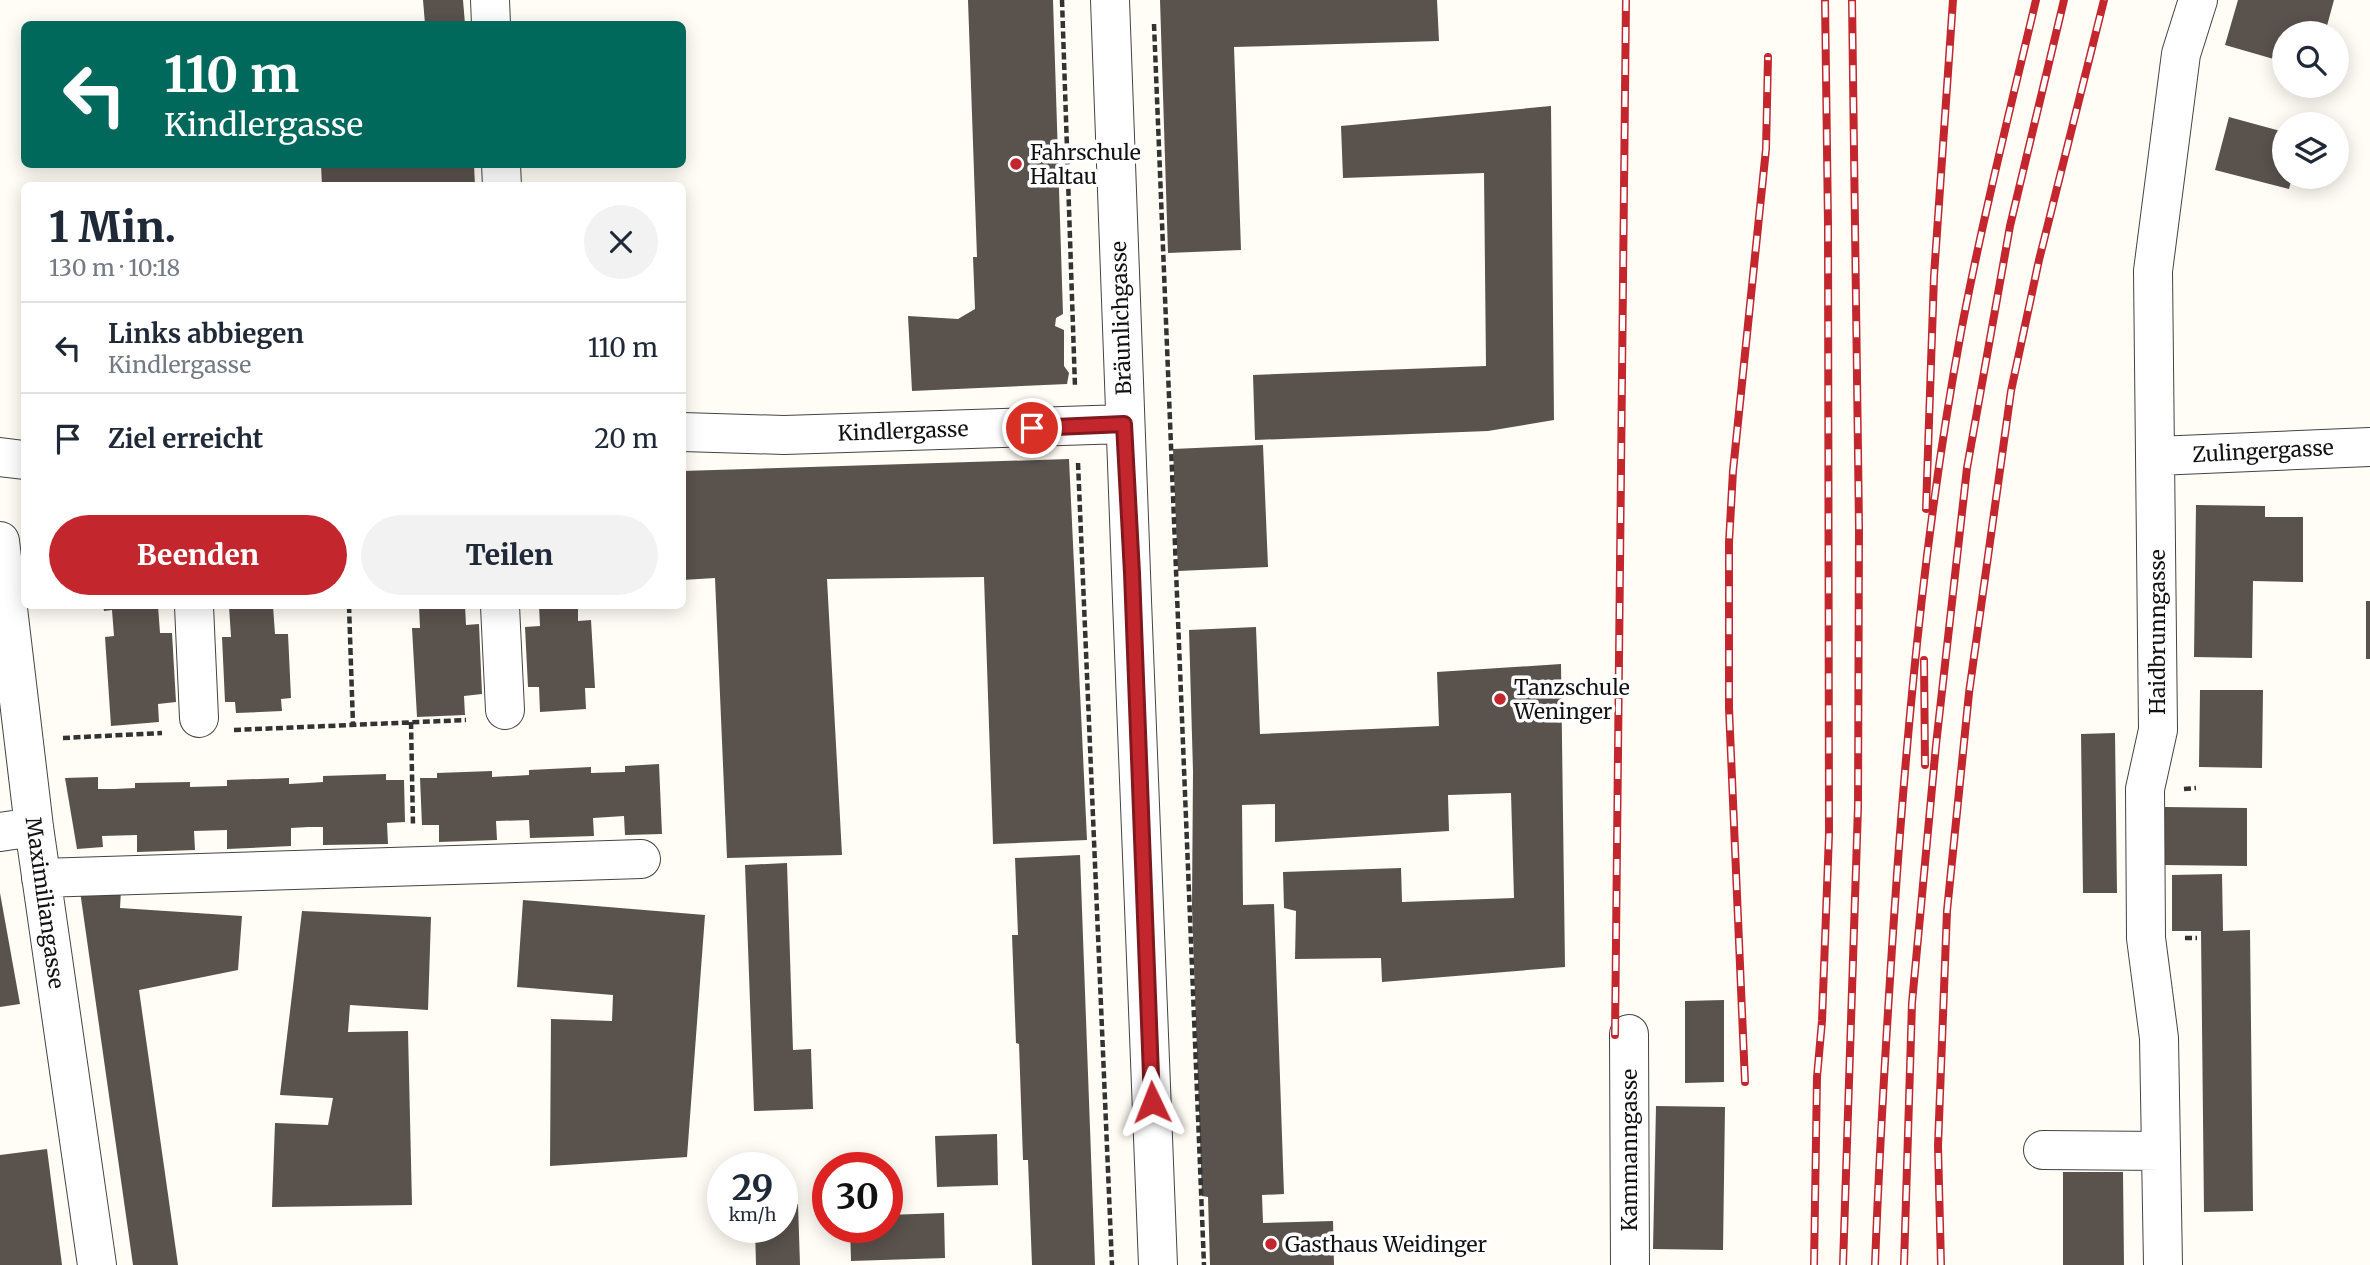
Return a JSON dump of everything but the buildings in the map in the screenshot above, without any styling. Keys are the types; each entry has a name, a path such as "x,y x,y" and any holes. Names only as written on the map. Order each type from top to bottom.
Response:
{"street":[{"path":"490,0 491,21"},
{"name":"Bräunlichgasse","path":"1110,0 1158,1265"},
{"name":"Haidbrunngasse","path":"2163,1265 2159,1038 2146,938 2145,789 2158,730 2153,271 2181,54 2198,0"},
{"name":"Kindlergasse","path":"686,432 784,435 1124,424"},
{"name":"Zulingergasse","path":"2156,456 2370,447"},
{"path":"0,457 21,460"},
{"name":"Maximiliangasse","path":"0,541 23,740 17,830 41,877 97,1265"},
{"path":"194,609 198,727"},
{"path":"500,609 505,710"},
{"path":"41,877 641,859"},
{"name":"Kammanngasse","path":"1629,1034 1630,1265"},
{"path":"2043,1150 2161,1151"}],"path":[{"path":"1062,0 1076,426 1112,1265"},
{"path":"1153,14 1204,1265"},
{"path":"349,609 353,725"},
{"path":"23,740 198,727 353,725 501,718 505,710"},
{"path":"411,722 413,866"}],"railway":[{"path":"1615,1035 1626,0"},
{"path":"1814,1265 1817,1077 1822,1021 1829,834 1825,0"},
{"path":"1843,1265 1858,807 1859,528 1852,0"},
{"path":"1926,509 1934,276 1953,0"},
{"path":"1875,1265 1897,874 1914,670 1930,534 1949,399 1969,290 2036,0"},
{"path":"1904,1265 1912,1003 1936,745 1967,468 2010,226 2064,0"},
{"path":"1941,1265 1938,1146 1947,911 1969,693 2011,391 2039,260 2104,0"},
{"path":"1745,1082 1729,708 1729,543 1733,471 1766,149 1768,57"},
{"path":"1924,660 1925,765"}],"place":[{"name":"Fahrschule Haltau","path":"1016,164"},
{"name":"Tanzschule Weninger","path":"1500,699"},
{"name":"Gasthaus Weidinger","path":"1271,1244"}],"route":[{"path":"1032,428 1124,424 1152,1102"}]}
